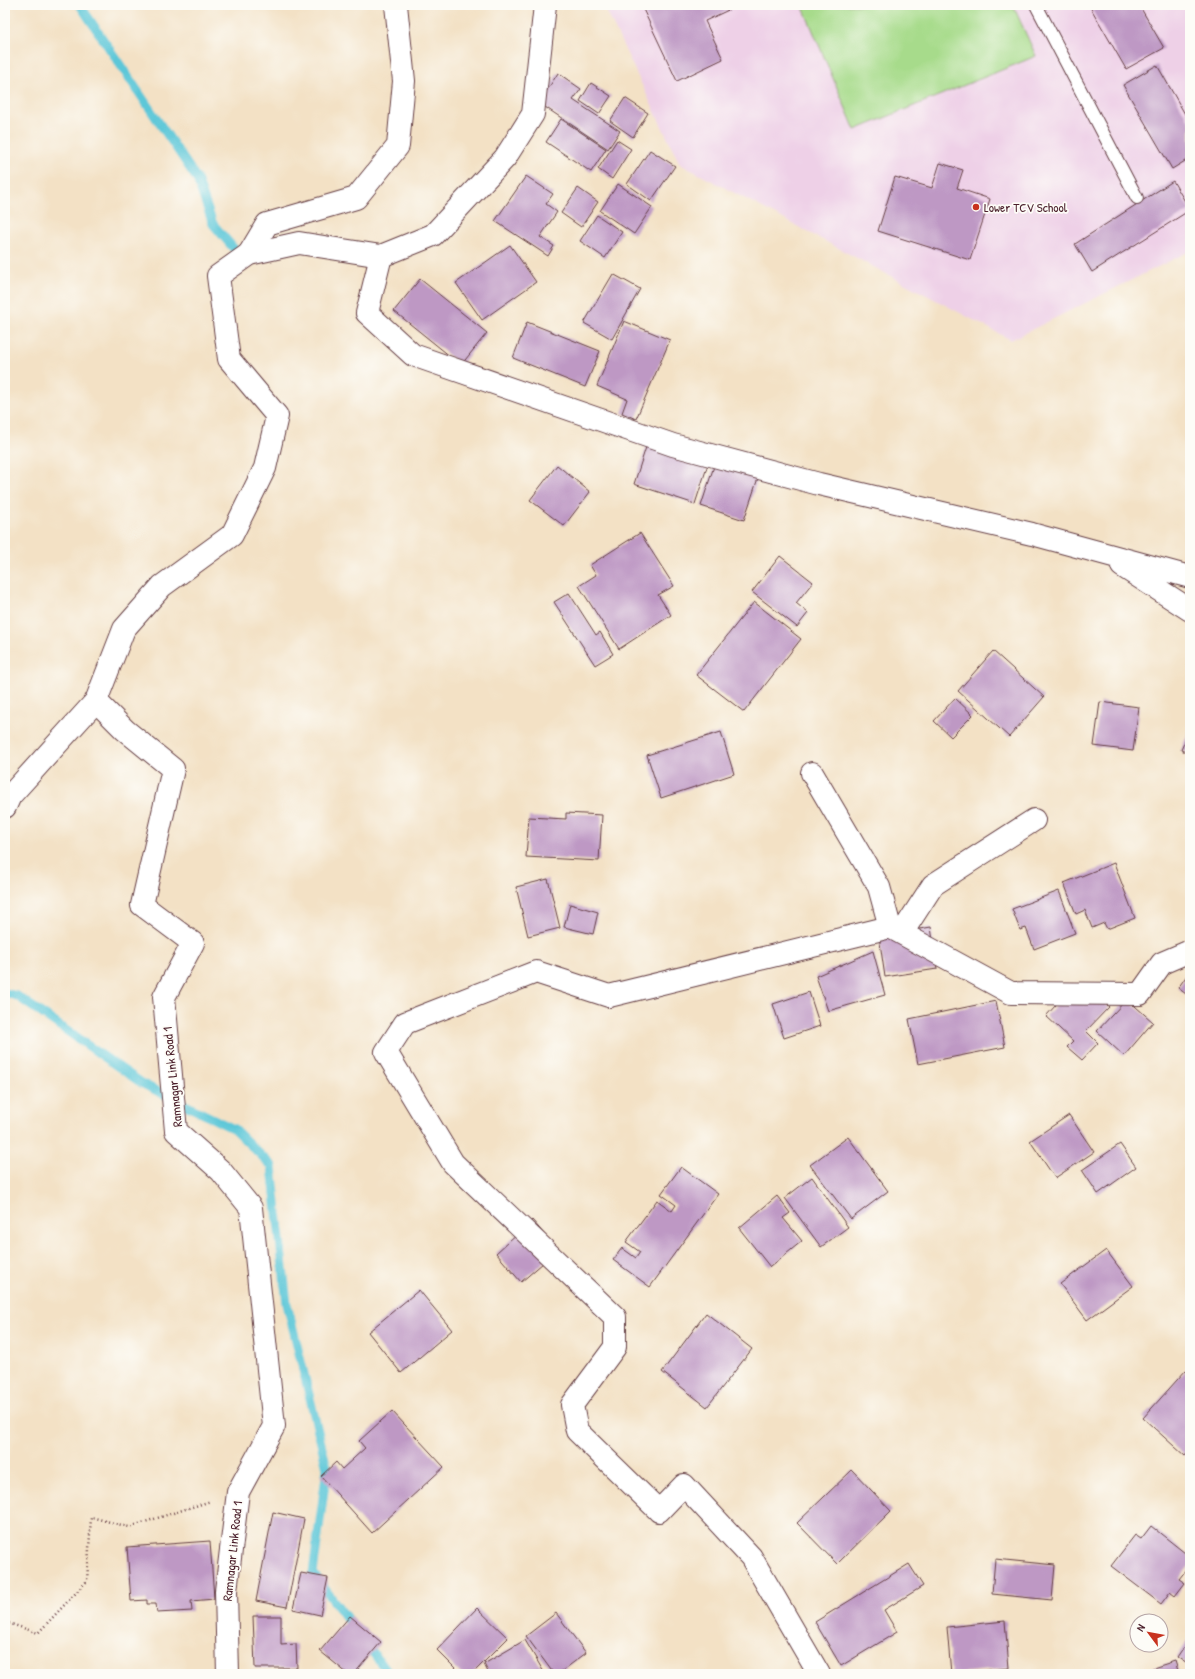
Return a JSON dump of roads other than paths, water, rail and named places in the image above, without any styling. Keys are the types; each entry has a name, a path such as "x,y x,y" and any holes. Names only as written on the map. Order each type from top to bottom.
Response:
{"street":[{"path":"5,807 10,796 96,701 124,629 162,586 232,535 265,468 277,416 229,359 218,276 248,254 267,224 356,198 398,146 404,81 396,5"},
{"path":"248,254 299,243 381,256 433,235 505,158 533,114 545,5"},
{"path":"381,256 367,313 413,355 673,445 819,484 1032,534 1190,577"},
{"path":"1101,553 1190,610"},
{"name":"Ramnagar Link Road 1","path":"96,701 125,730 173,769 142,905 193,943 164,997 176,1131 221,1171 251,1208 274,1426 238,1492 226,1591 228,1674"},
{"path":"812,773 879,886 896,930 1011,993 1140,994 1162,963 1190,951"},
{"path":"819,1674 751,1557 684,1485 659,1511 577,1431 572,1405 615,1346 615,1317 453,1162 386,1052 405,1023 536,972 610,996 896,930 933,885 1034,820"}],"lane":[{"path":"1036,5 1137,198"}],"waterway":[{"path":"80,5 197,179 213,224 235,250"},
{"path":"5,993 17,996 143,1084 234,1129 272,1166 287,1304 327,1468 313,1573 354,1628"},
{"path":"366,1643 389,1674"}],"place":[{"name":"Lower TCV School","path":"976,207"}]}
